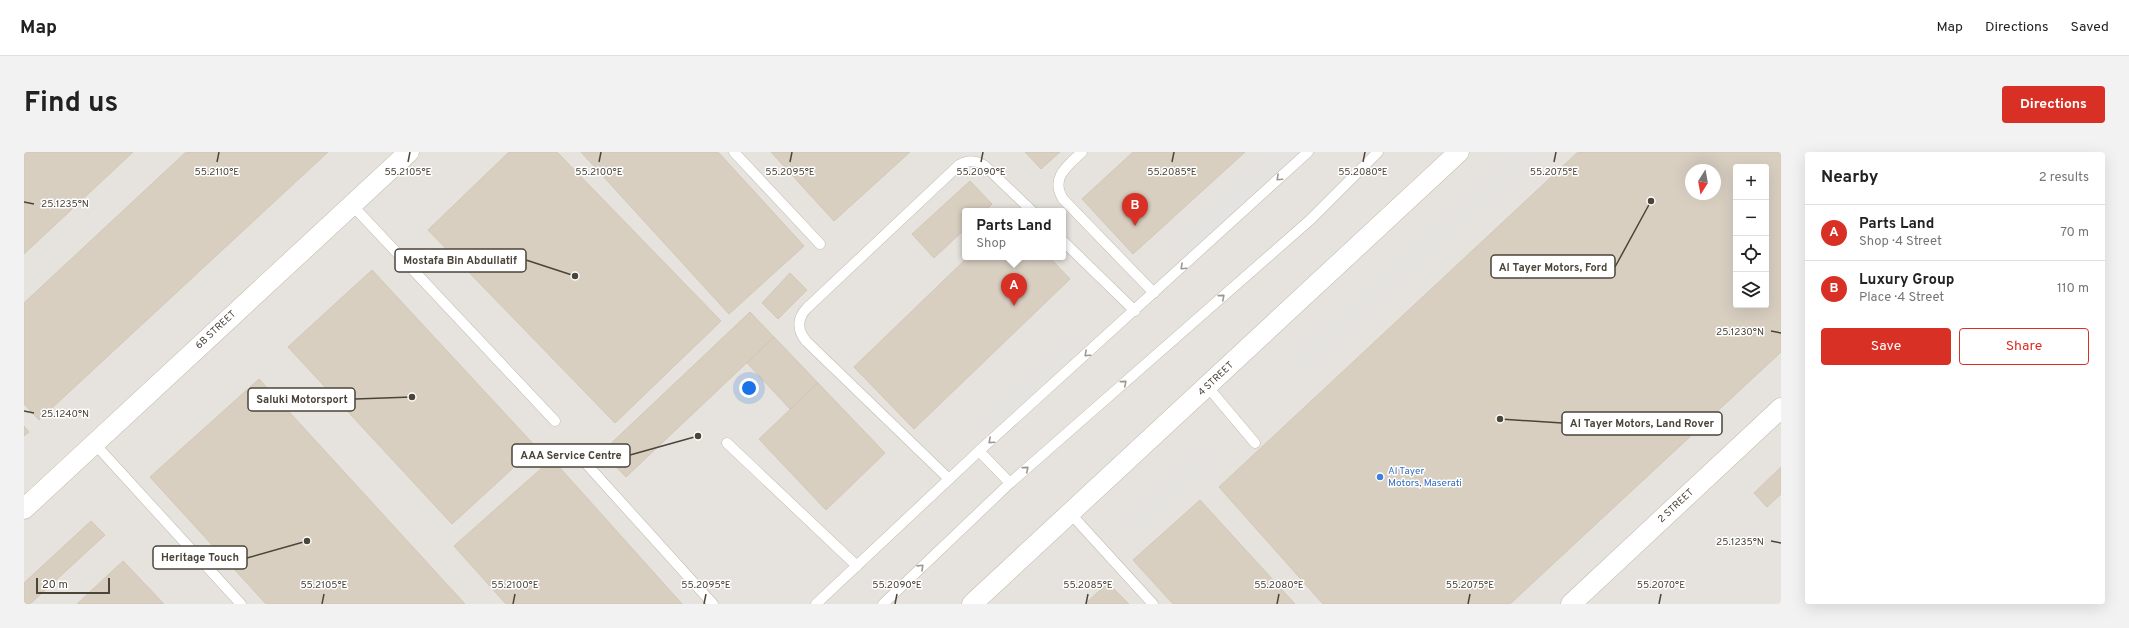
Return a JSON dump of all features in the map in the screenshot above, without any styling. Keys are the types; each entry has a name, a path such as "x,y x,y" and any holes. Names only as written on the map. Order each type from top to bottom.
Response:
{"street":[{"name":"6B STREET","path":"24,509 409,152"},
{"name":"4 STREET","path":"972,604 1459,152"},
{"name":"2 STREET","path":"1571,604 1781,408"}],"lane":[{"path":"734,152 820,244"},
{"path":"1082,152 1062,170 1058,177 1059,192 1063,199 1154,293"},
{"path":"816,604 979,451 1308,152"},
{"path":"883,604 1010,483 1310,220 1378,152"},
{"path":"950,479 806,341 800,330 800,318 807,308 959,165 965,162 979,162 986,166 1029,208"},
{"path":"352,204 555,422"},
{"path":"1066,244 1135,310"},
{"path":"1207,386 1255,443"},
{"path":"94,443 241,604"},
{"path":"726,443 857,566"},
{"path":"979,451 1010,483"},
{"path":"582,459 713,604"},
{"path":"1070,513 1153,604"}],"shaded area":[{"path":"24,152 1781,152 1781,604 24,604"},
{"path":"1266,152 1299,152 1184,258 1167,241"},
{"path":"1507,152 1546,152 1304,377 1290,358"},
{"path":"1074,331 1085,343 983,436 974,422"},
{"path":"1202,445 1218,462 1135,539 1120,521"}],"building":[{"path":"24,152 133,152 24,254"},
{"path":"186,152 328,152 39,420 24,404 24,303"},
{"path":"509,152 557,152 721,321 615,423 428,230"},
{"path":"581,152 718,152 804,246 729,314"},
{"path":"771,152 910,152 834,221"},
{"path":"1025,152 1060,152 1041,169"},
{"path":"1133,152 1245,152 1133,254 1082,199"},
{"path":"1578,152 1781,152 1781,352 1510,604 1323,604 1219,487"},
{"path":"970,181 992,204 988,208 962,208 962,232 934,258 912,234"},
{"path":"965,260 1052,260 1070,279 914,429 854,367"},
{"path":"372,270 536,447 452,524 288,347"},
{"path":"790,273 807,290 778,319 762,303"},
{"path":"750,312 774,337 626,477 602,452"},
{"path":"774,337 818,383 790,409 747,363"},
{"path":"259,379 465,604 266,604 150,477"},
{"path":"818,383 885,453 826,510 759,439"},
{"path":"24,426 29,432 24,436"},
{"path":"552,459 682,604 506,604 454,546"},
{"path":"1781,467 1781,494 1767,507 1754,493"},
{"path":"1200,500 1295,604 1173,604 1133,560"},
{"path":"91,521 105,535 30,604 24,604 24,583"},
{"path":"123,561 164,604 77,604"},
{"path":"1108,583 1129,604 1085,604"}],"place":[{"name":"Al Tayer Motors, Ford","path":"1651,201"},
{"name":"Luxury Group","path":"1135,226"},
{"name":"Mostafa Bin Abdullatif","path":"575,276"},
{"name":"Parts Land","path":"1014,306"},
{"name":"Saluki Motorsport","path":"412,397"},
{"name":"Al Tayer Motors, Land Rover","path":"1500,419"},
{"name":"AAA Service Centre","path":"698,436"},
{"name":"Al Tayer Motors, Maserati","path":"1380,477"},
{"name":"Heritage Touch","path":"307,541"}]}
